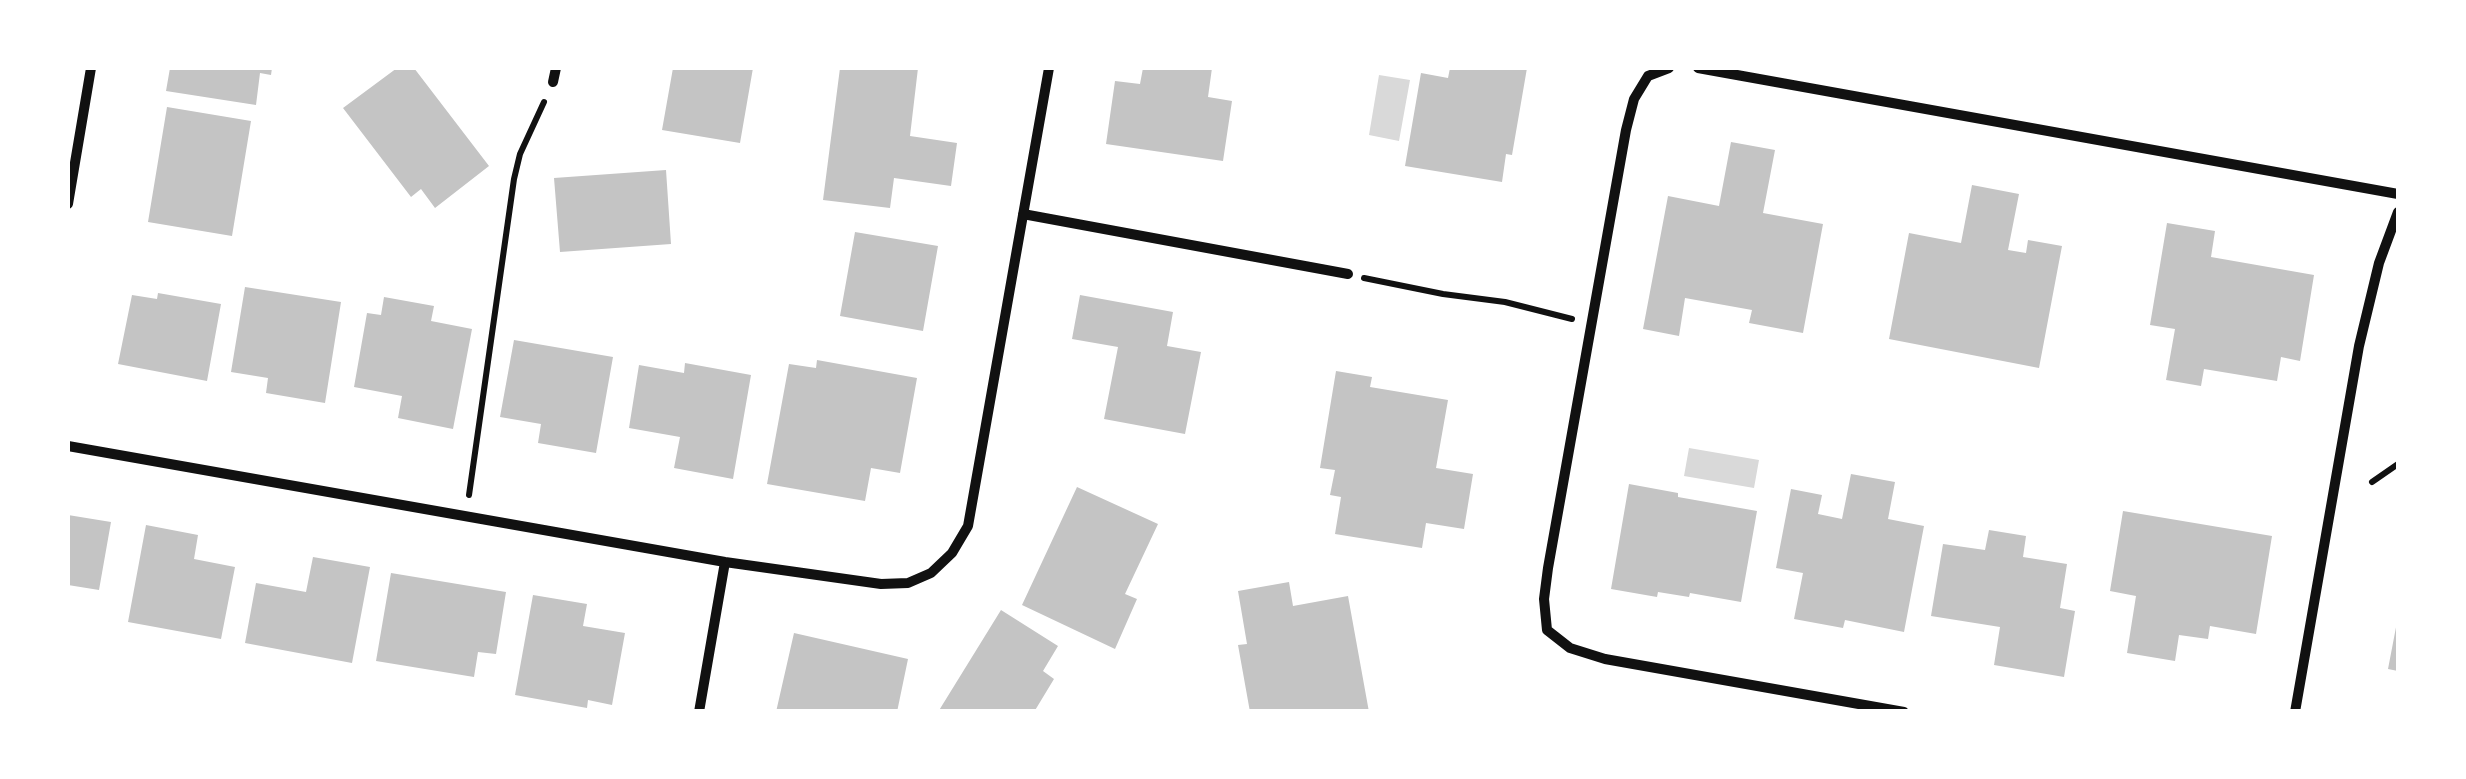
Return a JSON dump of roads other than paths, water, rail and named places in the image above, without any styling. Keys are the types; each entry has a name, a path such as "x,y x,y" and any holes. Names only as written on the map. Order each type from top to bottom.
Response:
{"street":[{"path":"68,204 91,68"},
{"path":"554,82 556,68"},
{"path":"68,446 726,562 880,584 908,583 932,572 952,553 968,526 1049,68"},
{"path":"1669,68 1648,76 1634,99 1626,130 1548,568 1544,599 1547,630 1570,648 1605,659 1904,712"},
{"path":"1698,68 2398,194"},
{"path":"2296,712 2359,346 2379,263 2398,212"},
{"path":"1022,214 1348,274"},
{"path":"699,712 726,562"}]}
